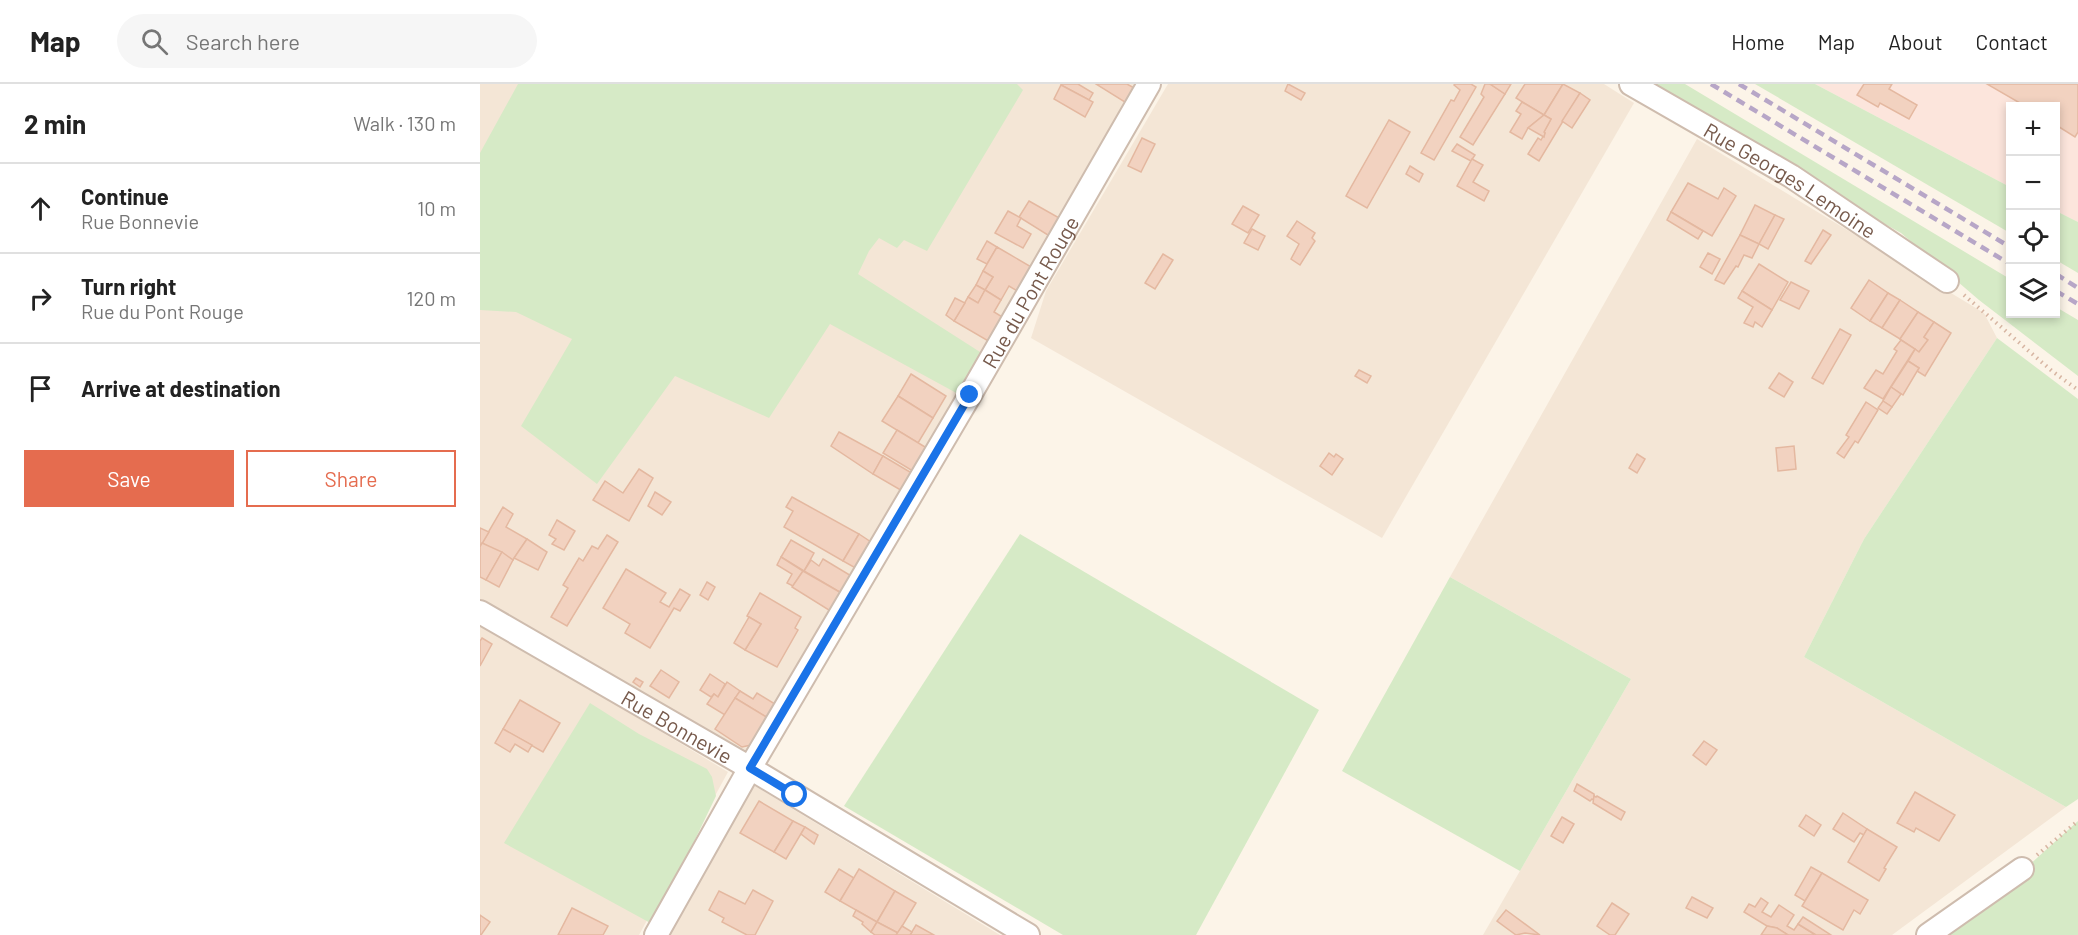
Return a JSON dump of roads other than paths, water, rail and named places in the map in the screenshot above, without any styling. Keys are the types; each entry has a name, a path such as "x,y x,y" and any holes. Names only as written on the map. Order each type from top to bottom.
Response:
{"street":[{"name":"Rue du Pont Rouge","path":"656,935 750,768 975,386 1149,84"},
{"name":"Rue Georges Lemoine","path":"1631,84 1791,176 1947,281"},
{"name":"Rue Bonnevie","path":"480,612 750,768 1028,935"},
{"path":"1928,935 2022,868"}],"railway":[{"path":"1711,84 2006,262"},
{"path":"1739,84 2006,245"},
{"path":"2060,277 2078,288"},
{"path":"2060,293 2078,304"}]}
